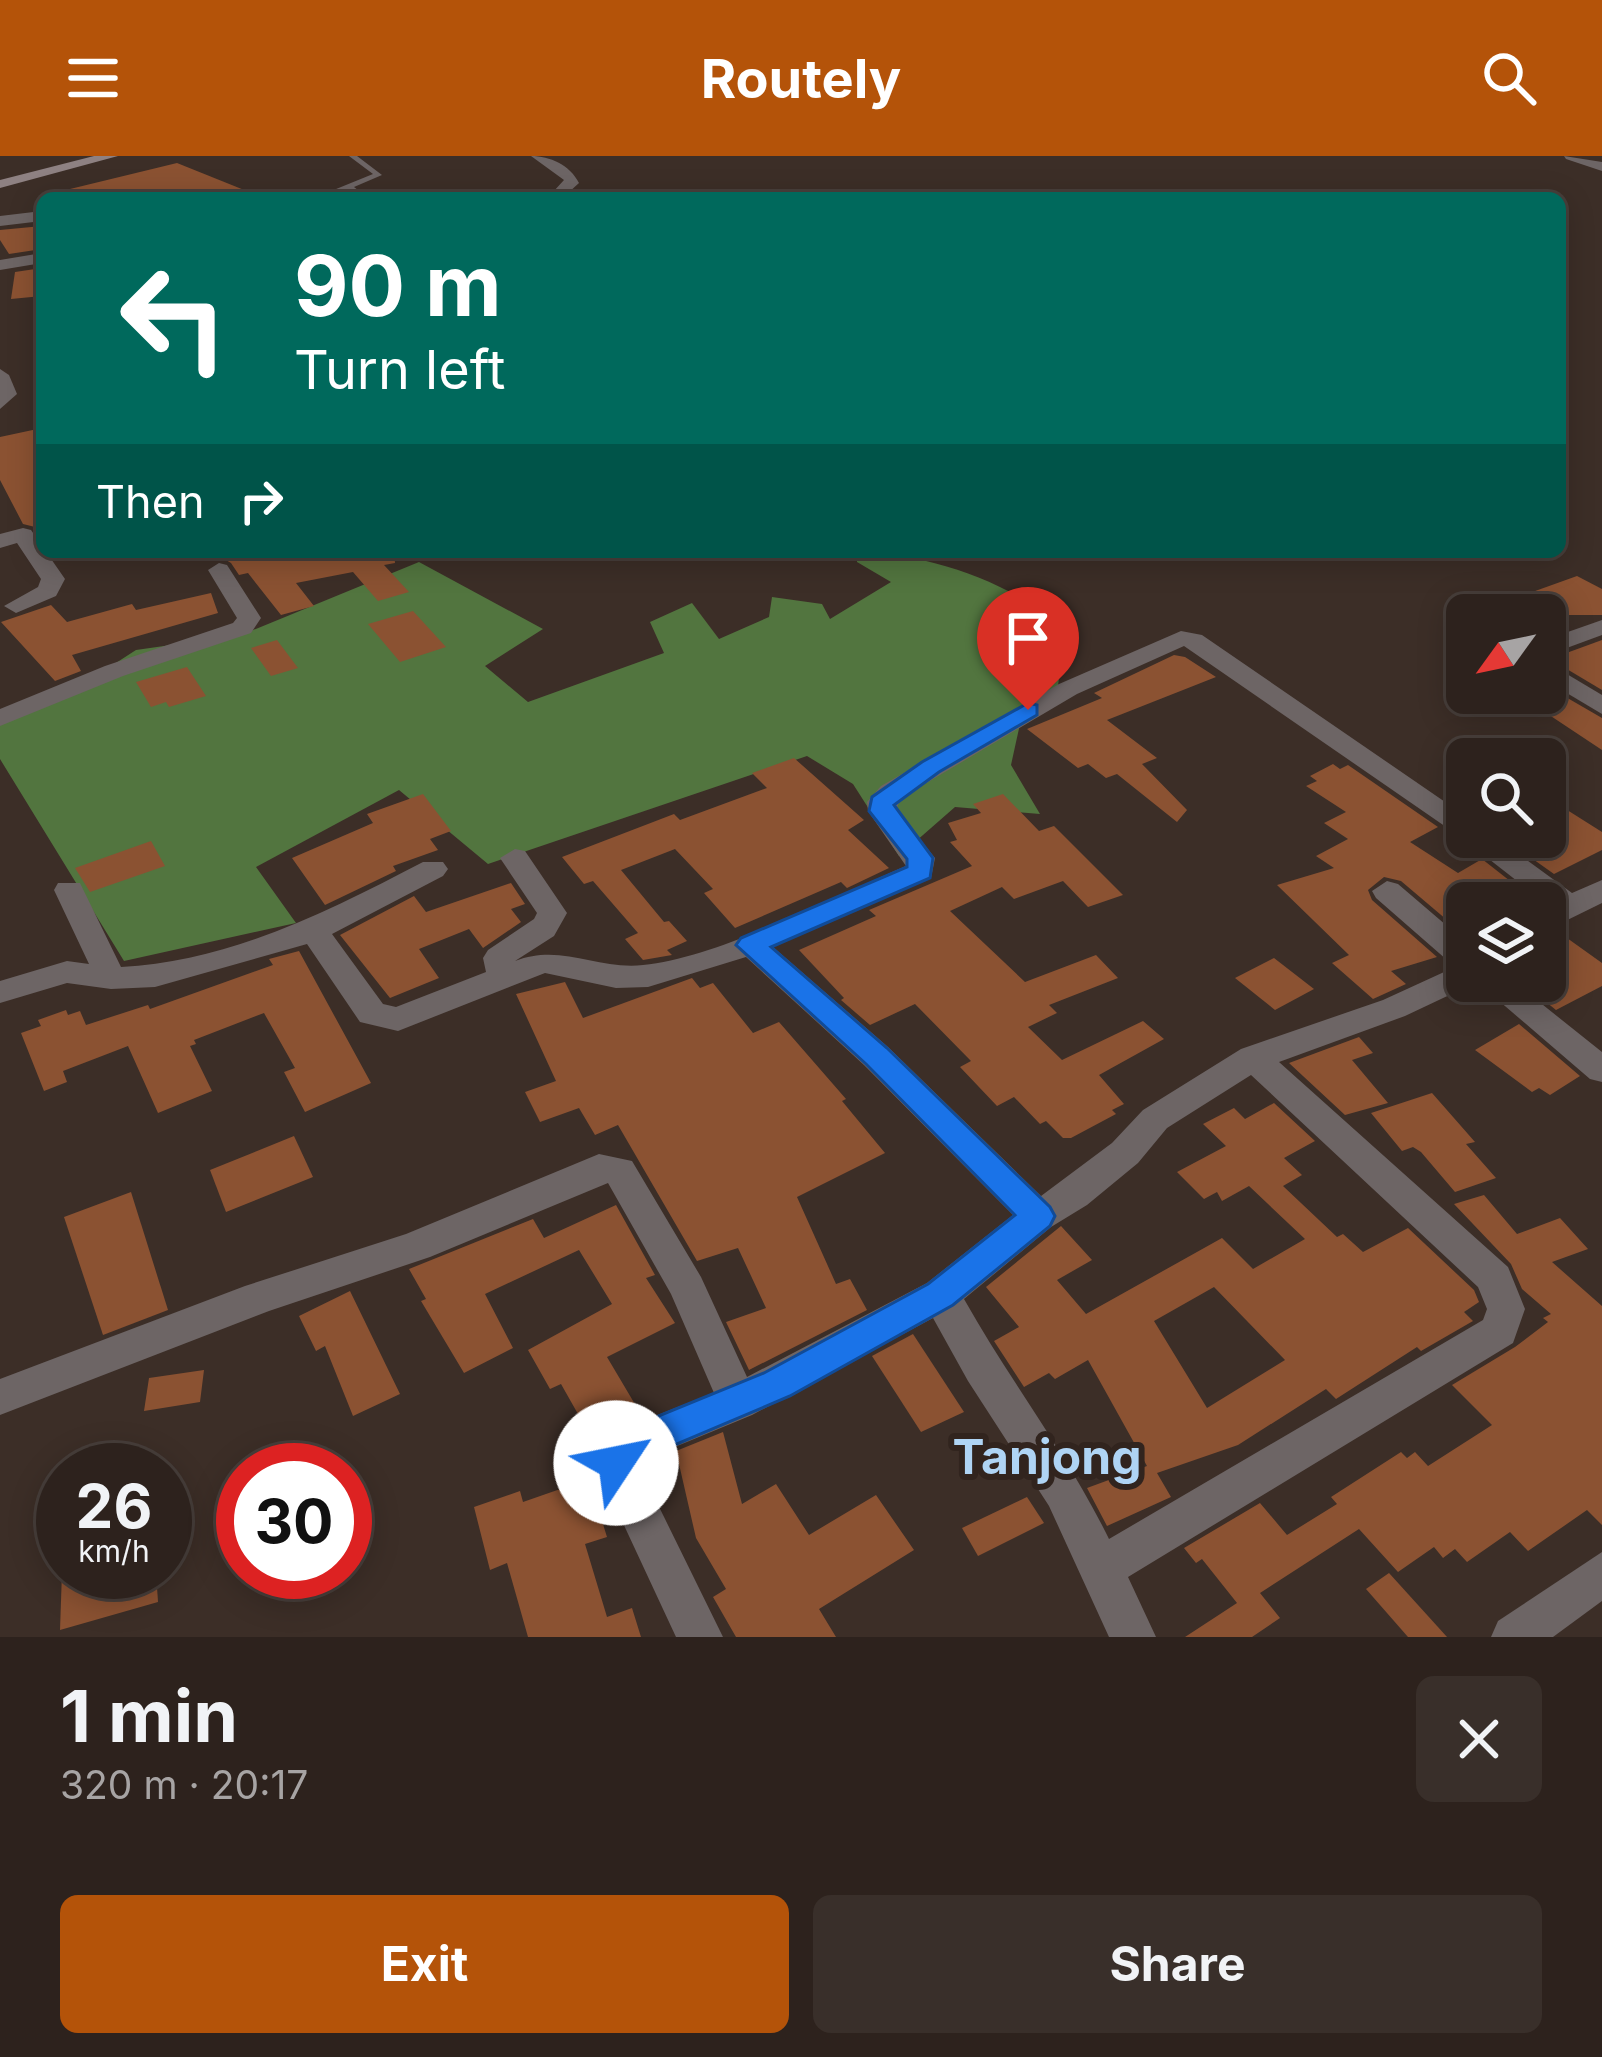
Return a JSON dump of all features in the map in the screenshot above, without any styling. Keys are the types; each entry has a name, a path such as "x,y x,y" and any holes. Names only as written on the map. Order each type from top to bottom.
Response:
{"main road":[{"path":"0,184 111,156"}],"street":[{"path":"538,156 570,178 572,183 560,192"},
{"path":"1571,156 1602,167"},
{"path":"0,221 36,217"},
{"path":"0,265 36,259"},
{"path":"0,375 7,394 0,403"},
{"path":"16,606 48,591 53,579 38,558"},
{"path":"0,718 113,671 242,628 250,618 219,570"},
{"path":"1566,642 1602,628"},
{"path":"314,931 372,1014 398,1019 543,962 616,977 648,976 751,945 921,872 920,858 882,811 881,802 891,792 1058,694 1181,638 1212,653 1446,815"},
{"path":"1566,683 1602,706"},
{"path":"502,976 499,958 503,952 542,933 552,914 515,858"},
{"path":"1498,858 1524,882"},
{"path":"0,992 67,972 111,978 166,973 314,931 433,869"},
{"path":"68,890 111,978"},
{"path":"1387,890 1446,942"},
{"path":"1566,908 1602,890"},
{"path":"751,945 877,1056 1038,1216"},
{"path":"700,1637 616,1463 626,1447 738,1402 941,1294 1108,1167 1155,1119 1253,1058 1394,1008 1446,984"},
{"path":"1518,1002 1602,1070"},
{"path":"1102,1568 1499,1331 1506,1309 1494,1278 1449,1232 1253,1058"},
{"path":"0,1397 259,1298 417,1246 588,1172 611,1168 619,1171 687,1288 738,1402"},
{"path":"941,1294 982,1369 1064,1492 1133,1637"},
{"path":"1514,1637 1602,1574"}],"lane":[{"path":"334,192 378,176 353,156"},
{"path":"350,186 357,192"}],"green space":[{"path":"857,558 911,558 971,574 1026,601 1064,638 1057,694 1020,724 1011,765 1040,814 955,807 899,856 853,784 807,756 488,864 399,790 256,867 296,923 124,961 0,759 0,722 57,701 136,650 241,635 419,562 543,629 485,666 528,702 664,653 650,622 692,603 719,639 769,617 772,597 822,604 830,619 891,582"}],"building":[{"path":"177,163 249,192 70,192"},
{"path":"36,227 36,250 9,254 0,230"},
{"path":"36,269 36,297 11,299 15,272"},
{"path":"36,429 36,529 23,524 0,480 0,437"},
{"path":"223,558 395,558 395,563 384,565 409,592 378,601 353,572 296,583 314,606 281,615 248,573 239,575"},
{"path":"1577,576 1602,589 1602,615 1566,615 1566,594 1527,594"},
{"path":"211,593 218,613 72,655 81,671 55,681 1,622 51,605 67,622 132,604 136,610"},
{"path":"413,611 446,647 400,662 368,624"},
{"path":"277,640 298,668 271,676 251,648"},
{"path":"1602,640 1602,690 1566,669 1566,653"},
{"path":"1174,655 1216,677 1107,720 1157,758 1142,764 1187,810 1177,822 1117,774 1106,778 1088,764 1078,768 1027,729 1102,698 1094,693"},
{"path":"187,667 206,696 151,707 136,682"},
{"path":"1566,697 1602,718 1602,750 1548,714 1566,714"},
{"path":"794,758 864,820 848,830 889,868 847,888 841,882 735,928 704,893 713,889 675,849 621,870 664,922 669,921 687,941 667,950 672,955 643,960 625,939 638,933 593,881 584,884 562,857 674,814 680,820 767,788 752,773"},
{"path":"1333,764 1340,769 1348,765 1438,827 1410,842 1458,873 1482,859 1511,882 1446,882 1446,919 1401,881 1384,877 1368,890 1372,900 1437,957 1391,971 1406,984 1373,999 1332,963 1349,955 1277,885 1334,868 1316,856 1348,839 1324,823 1346,812 1306,786 1317,781 1310,776"},
{"path":"423,794 451,831 430,839 438,850 393,866 396,871 325,905 292,858 373,823 367,814"},
{"path":"1003,794 1039,831 1054,826 1123,895 1088,907 1063,881 1014,899 1002,887 950,911 1025,982 1096,955 1118,978 1049,1005 1057,1013 1028,1027 1062,1060 1143,1021 1164,1039 1099,1075 1124,1104 1112,1110 1116,1114 1071,1138 1063,1138 1046,1121 1040,1124 1014,1097 997,1106 960,1067 971,1061 915,1004 870,1025 841,1000 844,998 799,950 876,916 869,910 972,866 950,842 957,840 948,823 981,813 973,804"},
{"path":"1566,809 1602,832 1602,850 1554,874 1531,858 1566,858"},
{"path":"151,841 165,866 90,892 75,868"},
{"path":"511,883 525,904 511,909 521,922 483,948 469,929 419,949 439,978 390,998 340,935 414,896 426,912"},
{"path":"1566,938 1602,963 1602,986 1556,1010 1546,1002 1566,1002"},
{"path":"299,951 371,1083 305,1112 284,1072 295,1068 264,1013 194,1040 196,1044 190,1046 212,1091 158,1113 128,1046 63,1071 67,1082 44,1091 21,1033 41,1026 38,1020 66,1010 68,1015 80,1011 86,1025 148,1005 150,1009 273,965 269,959"},
{"path":"1274,958 1314,989 1275,1010 1235,978"},
{"path":"692,978 700,988 713,983 753,1033 779,1022 846,1099 842,1101 885,1153 797,1197 836,1284 850,1279 867,1310 749,1370 726,1322 766,1308 738,1248 697,1261 618,1125 595,1135 579,1108 540,1122 525,1092 556,1081 516,994 565,982 583,1018"},
{"path":"1519,1024 1580,1076 1550,1095 1539,1088 1532,1092 1475,1050"},
{"path":"1359,1037 1373,1053 1352,1060 1388,1103 1345,1115 1289,1063"},
{"path":"1432,1093 1475,1142 1466,1144 1496,1178 1455,1192 1421,1152 1413,1147 1402,1151 1371,1113"},
{"path":"1274,1103 1315,1141 1284,1158 1302,1175 1283,1186 1337,1237 1343,1234 1363,1252 1408,1228 1474,1290 1479,1302 1464,1312 1473,1321 1421,1351 1417,1347 1336,1399 1326,1389 1238,1445 1157,1473 1171,1497 1107,1526 1087,1488 1147,1466 1088,1360 1055,1379 1049,1373 1024,1387 994,1341 1019,1327 986,1287 1061,1226 1092,1260 1057,1280 1086,1314 1222,1238 1253,1269 1305,1239 1249,1186 1222,1201 1217,1192 1204,1199 1177,1172 1226,1146 1203,1124 1234,1108 1245,1119","holes":["1214,1287 1285,1360 1207,1408 1154,1321"]},
{"path":"294,1136 313,1177 226,1212 210,1170"},
{"path":"131,1192 168,1310 103,1335 64,1217"},
{"path":"1484,1195 1517,1234 1560,1218 1588,1249 1552,1262 1602,1306 1602,1525 1587,1510 1528,1551 1510,1532 1467,1562 1455,1549 1443,1558 1434,1547 1398,1572 1359,1529 1260,1593 1280,1618 1252,1637 1185,1637 1237,1603 1202,1559 1196,1563 1184,1548 1260,1503 1287,1535 1337,1504 1331,1497 1401,1452 1407,1458 1415,1452 1428,1466 1492,1425 1452,1385 1515,1347 1548,1322 1543,1318 1551,1314 1522,1289 1511,1264 1454,1204"},
{"path":"616,1205 655,1275 646,1278 675,1323 607,1357 639,1411 591,1437 561,1384 550,1389 528,1350 612,1304 579,1250 485,1294 513,1348 464,1373 421,1301 426,1299 409,1269 533,1219 544,1238"},
{"path":"350,1291 400,1394 353,1416 325,1346 316,1351 299,1316"},
{"path":"913,1334 964,1412 921,1432 872,1356"},
{"path":"204,1370 200,1402 144,1411 149,1378"},
{"path":"723,1432 742,1504 776,1484 809,1535 876,1495 914,1550 819,1609 836,1637 736,1637 713,1597 726,1589 696,1538 676,1451"},
{"path":"589,1479 607,1537 585,1544 607,1617 632,1608 641,1637 528,1637 507,1563 490,1570 474,1507 520,1491 523,1502"},
{"path":"1027,1497 1044,1523 978,1556 962,1528"},
{"path":"1389,1573 1447,1637 1408,1637 1366,1589"},
{"path":"61,1599 158,1599 158,1602 60,1630"}],"district":[{"name":"Tanjong","path":"1047,1456"}],"route":[{"path":"616,1463 626,1447 777,1385 941,1294 1038,1216 877,1056 751,945 921,872 920,858 882,811 881,802 930,767 1028,710"}]}
